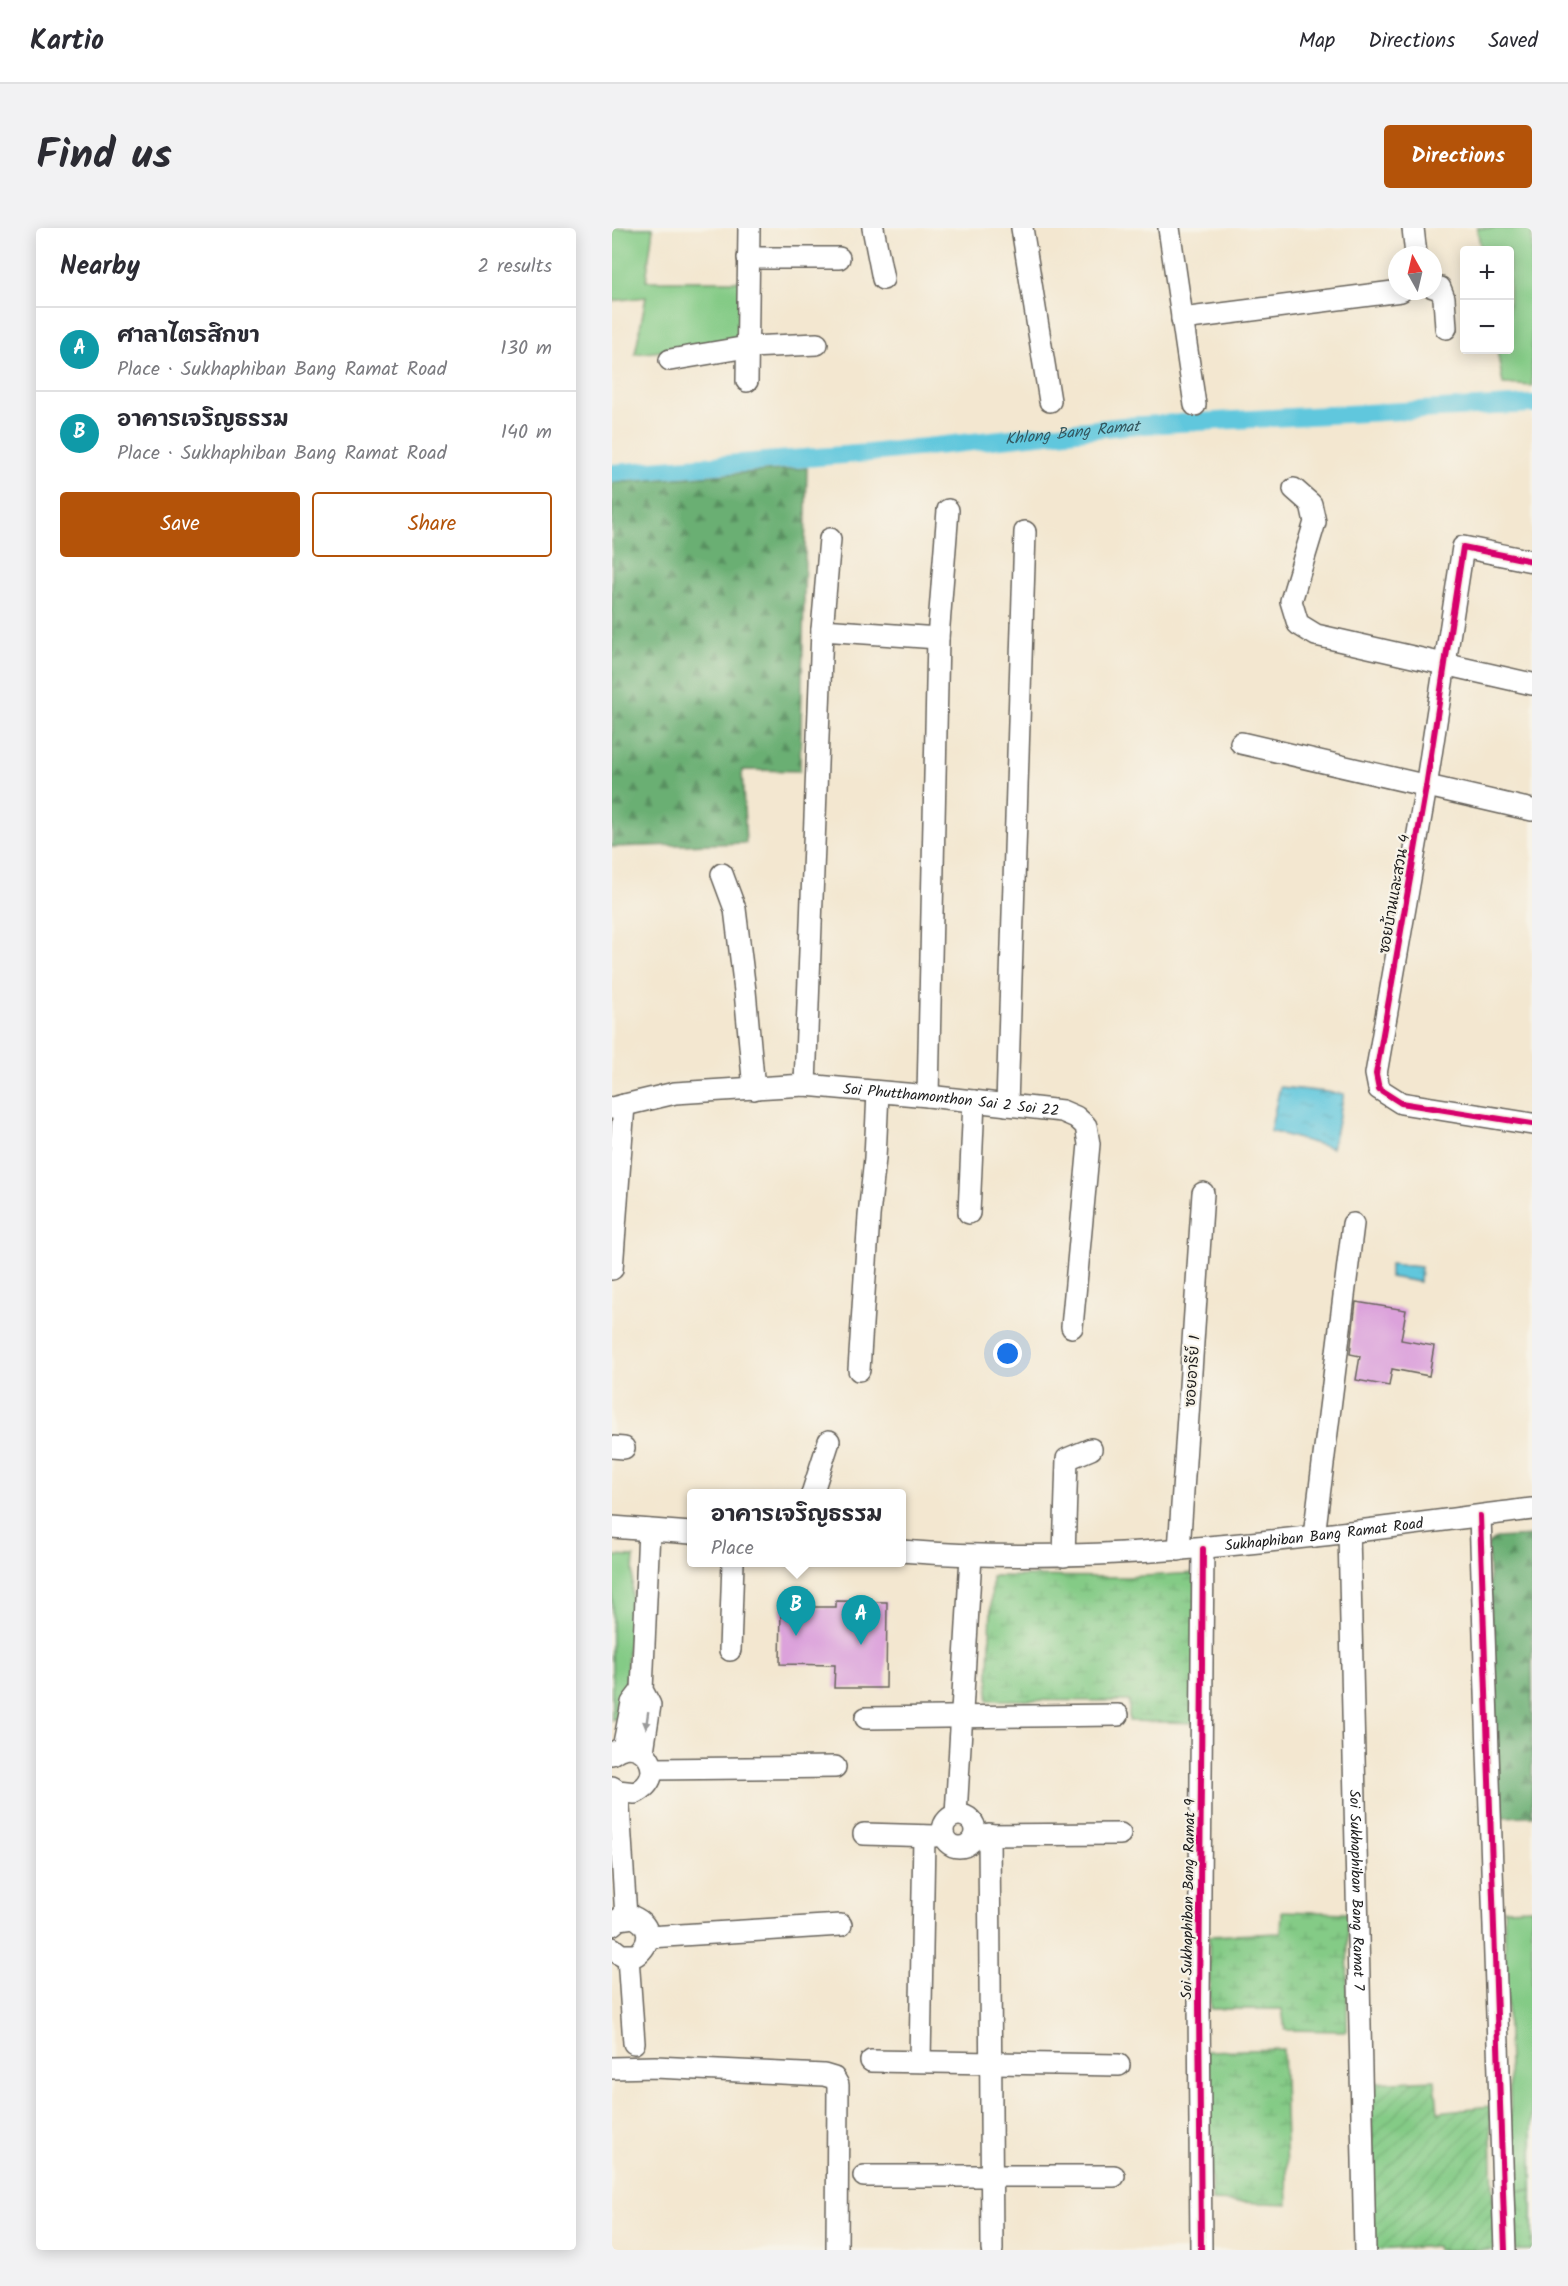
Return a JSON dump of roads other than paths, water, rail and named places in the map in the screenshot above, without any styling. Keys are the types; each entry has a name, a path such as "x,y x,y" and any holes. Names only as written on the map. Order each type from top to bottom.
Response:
{"street":[{"path":"747,381 749,228"},
{"path":"873,228 883,279"},
{"path":"1022,228 1050,401"},
{"path":"1169,228 1195,405"},
{"path":"1413,228 1415,246"},
{"path":"748,258 839,258"},
{"path":"1182,319 1388,293"},
{"path":"1442,293 1446,328"},
{"path":"670,360 747,347 817,344"},
{"path":"1294,489 1311,504 1314,522 1291,601 1298,624 1316,635 1532,684"},
{"path":"928,1096 938,638 948,510"},
{"path":"1007,1105 1025,532"},
{"path":"805,1086 822,630 830,539"},
{"name":"ซอยบ้านและสวน 4","path":"1532,561 1463,547 1426,787 1376,1074 1380,1089 1401,1103 1476,1117 1532,1124"},
{"path":"822,630 938,638"},
{"path":"1241,743 1532,810"},
{"path":"722,874 735,909 746,991 754,1089"},
{"name":"Soi Phutthamonthon Sai 2 Soi 22","path":"618,1107 675,1093 805,1086 928,1096 1062,1111 1076,1117 1086,1126 1089,1144 1072,1328"},
{"path":"859,1370 878,1092"},
{"path":"969,1213 974,1101"},
{"path":"612,1269 618,1107"},
{"name":"ซอยอารีย์ 1","path":"1179,1550 1203,1193"},
{"path":"1314,1536 1353,1224"},
{"path":"813,1489 829,1441"},
{"path":"1064,1556 1067,1459 1091,1449"},
{"name":"Sukhaphiban Bang Ramat Road","path":"906,1551 971,1556 1064,1556 1203,1549 1532,1509"},
{"path":"1480,1516 1505,2250"},
{"path":"612,1527 687,1533"},
{"path":"633,1755 650,1705 642,1690 649,1530"},
{"name":"Soi Sukhaphiban Bang Ramat 7","path":"1349,1532 1365,2250"},
{"name":"Soi Sukhaphiban Bang Ramat 9","path":"1201,2250 1199,2002 1203,1549"},
{"path":"956,1815 971,1556"},
{"path":"730,1650 732,1567"},
{"path":"866,1718 1118,1715"},
{"path":"633,1755 835,1767"},
{"path":"633,1755 652,1777 642,1790 634,1793 615,1789 619,1921 639,1920 647,1930 649,1937 642,1951 620,1952 634,2043"},
{"path":"920,2061 933,1836 951,1817 956,1815 970,1820 982,1834 990,2063 992,2250"},
{"path":"864,1834 933,1836 950,1845 960,1847 969,1844 982,1834 1120,1834"},
{"path":"649,1937 841,1925"},
{"path":"871,2061 1119,2065"},
{"path":"612,2068 655,2067 813,2074 834,2078 838,2085 837,2250"},
{"path":"864,2176 1114,2176"}],"water":[{"path":"1280,1087 1344,1094 1332,1148 1270,1131"},
{"path":"1390,1264 1421,1267 1420,1282 1390,1277"}],"waterway":[{"name":"Khlong Bang Ramat","path":"612,473 869,453 1124,426 1532,404"}],"place":[{"name":"อาคารเจริญธรรม","path":"796,1636"},
{"name":"ศาลาไตรสิกขา","path":"861,1645"}]}
